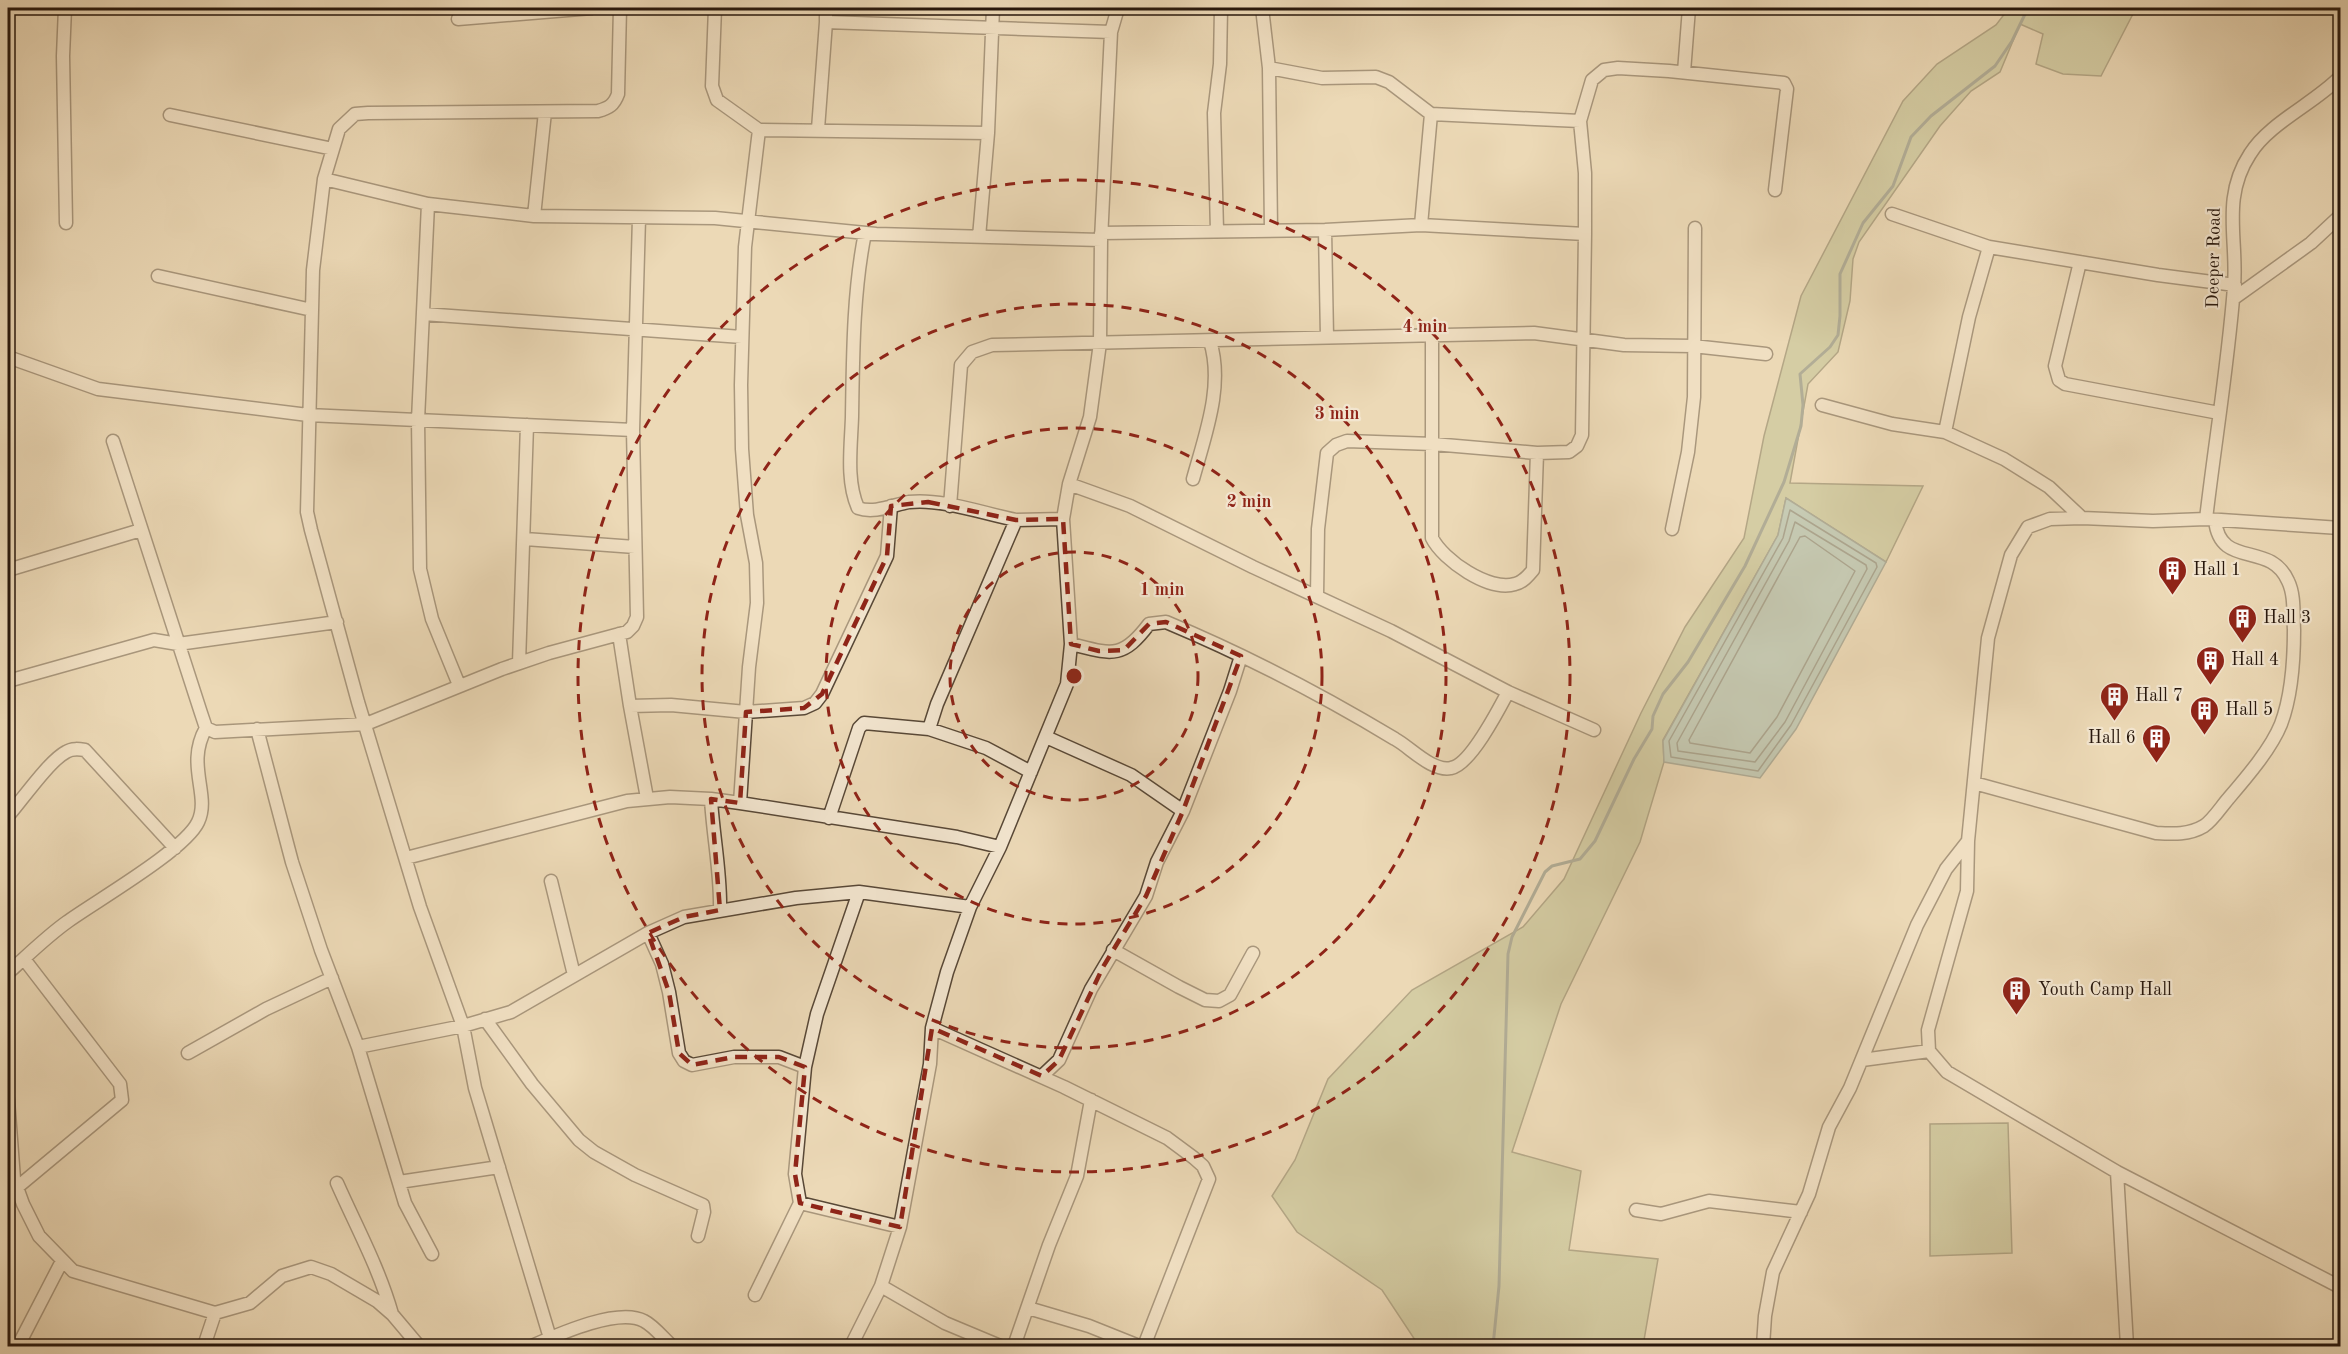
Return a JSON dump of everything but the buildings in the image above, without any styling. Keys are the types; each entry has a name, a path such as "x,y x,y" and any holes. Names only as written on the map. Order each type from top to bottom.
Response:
{"street":[{"path":"65,8 63,56 66,223"},
{"path":"458,19 592,8"},
{"path":"549,1338 476,1088 463,1026 420,908 358,702 307,512 313,270 324,179 339,129 345,120 355,114 598,111 614,104 618,94 620,8"},
{"path":"715,8 712,86 717,100 759,130 988,133"},
{"path":"818,129 826,8"},
{"path":"979,237 988,133 993,8"},
{"path":"851,1347 880,1286 900,1227 930,1064 932,1028 947,972 970,907 1000,848 1067,684 1071,644 1063,519 1069,484 1090,417 1100,343 1101,236 1111,32 1118,8"},
{"path":"1217,231 1214,113 1220,64 1221,8"},
{"path":"1262,8 1269,68 1271,230"},
{"path":"1684,72 1689,8"},
{"path":"826,22 1111,32"},
{"path":"1269,68 1322,78 1376,77 1389,81 1431,114 1580,120"},
{"path":"1317,596 1318,529 1327,453 1336,445 1347,441 1433,444 1537,453 1569,452 1577,446 1582,435 1585,234 1580,120 1592,80 1604,70 1618,68 1684,72 1784,83 1787,89 1775,190"},
{"name":"Deeper Road","path":"2211,519 2218,413 2235,285 2231,210 2238,181 2250,153 2272,131 2340,77"},
{"path":"534,216 545,112"},
{"path":"1421,225 1431,114"},
{"path":"170,115 333,149"},
{"path":"740,803 757,584 742,449 742,337 747,220 759,130"},
{"path":"324,179 428,204 534,216 747,220 865,233 979,237 1101,236 1421,225 1585,234"},
{"path":"428,204 418,420 420,569 432,619 459,685"},
{"path":"1892,214 1989,247 2235,285"},
{"path":"2233,299 2310,243 2340,216"},
{"path":"206,728 215,732 366,724 459,685 519,663 619,634 633,626 636,617 633,430 639,218"},
{"path":"1672,530 1688,452 1694,397 1695,228"},
{"path":"1325,230 1327,337"},
{"path":"865,233 853,357 850,466 854,497 858,508 866,511 928,502 1016,520 1063,519"},
{"path":"1946,432 1969,317 1989,247"},
{"path":"2079,262 2055,366 2059,380 2065,384 2218,413"},
{"path":"158,276 312,310"},
{"path":"423,314 742,337"},
{"path":"950,506 961,365 972,352 992,345 1534,333 1624,345 1694,346 1766,354"},
{"path":"1432,334 1432,538 1438,551 1474,576 1499,586 1515,584 1533,570 1537,453"},
{"path":"1193,479 1211,411 1215,357 1210,341"},
{"path":"8,359 98,389 308,415 633,430"},
{"path":"1822,405 1892,424 1946,432 2004,459 2049,487 2082,518"},
{"path":"519,663 525,539 526,425"},
{"path":"8,973 66,923 174,848 193,831 200,820 196,751 206,728 113,441"},
{"path":"1069,484 1130,506 1391,630 1508,692 1594,729"},
{"path":"630,706 671,705 746,712 804,708 815,703 822,694 887,556 891,506"},
{"path":"2340,528 2211,519 2153,521 2082,518 2050,519 2028,527 2011,555 1988,638 1968,841 1967,891 1928,1030 1929,1051 1947,1072 2117,1172 2340,1287"},
{"path":"1974,783 2156,833 2180,835 2205,825 2248,776 2280,725 2295,664 2293,602 2288,580 2272,561 2230,549 2221,543 2211,519"},
{"path":"929,729 937,704 1016,520"},
{"path":"8,570 141,530"},
{"path":"525,539 635,547"},
{"path":"8,681 154,640 178,644 337,622"},
{"path":"1071,644 1099,651 1124,650 1135,643 1149,624 1166,622 1240,656 1387,734 1435,765 1449,769 1456,766 1483,736 1508,692"},
{"path":"619,634 647,798"},
{"path":"1042,1077 1059,1060 1091,989 1146,896 1157,862 1183,811 1230,691 1240,656"},
{"path":"829,818 859,728 864,723 929,729 986,748 1031,771"},
{"path":"257,729 292,862 358,1047 405,1203 432,1254"},
{"path":"1046,737 1131,775 1183,811"},
{"path":"8,816 67,751 85,750 174,848"},
{"path":"406,858 555,818 647,798 711,799 740,803 957,837 1000,848"},
{"path":"711,799 713,837 721,889 720,910"},
{"path":"1764,1347 1765,1316 1773,1272 1784,1243 1801,1212 1829,1126 1862,1060 1917,925 1946,869 1968,841"},
{"path":"551,881 574,975"},
{"path":"358,1047 463,1026 511,1011 648,933 684,917 796,898 860,892 970,907"},
{"path":"755,1295 800,1203 795,1174 805,1067 817,1014 860,892"},
{"path":"648,933 662,964 679,1053 684,1061 692,1065 734,1057 779,1057 805,1067"},
{"path":"1113,950 1205,1000 1219,1001 1230,995 1253,953"},
{"path":"12,1192 123,1100 120,1083 24,959"},
{"path":"188,1053 266,1009 332,978"},
{"path":"485,1019 532,1084 579,1140 594,1152 635,1175 703,1205 705,1210 698,1236"},
{"path":"932,1028 1064,1087 1167,1138 1203,1166 1209,1179 1142,1347 1089,1326 1028,1308"},
{"path":"1862,1060 1929,1051"},
{"path":"1059,1060 1064,1087"},
{"path":"8,1100 14,1179 12,1192 39,1236 73,1272 215,1313 250,1303 282,1276 311,1267 349,1285 392,1314 419,1347"},
{"path":"1014,1347 1077,1176 1091,1100"},
{"path":"399,1182 499,1167"},
{"path":"2117,1172 2127,1347"},
{"path":"337,1183 366,1251 382,1277 392,1314"},
{"path":"1636,1210 1661,1214 1709,1201 1801,1212"},
{"path":"800,1203 900,1227"},
{"path":"18,1347 62,1261"},
{"path":"880,1286 945,1323 1000,1347"},
{"path":"204,1347 215,1313"},
{"path":"532,1347 549,1338 610,1318 628,1317 644,1321 672,1347"}],"highlighted area":[{"path":"928,502 1016,520 1063,519 1071,644 1099,651 1124,650 1149,624 1166,622 1241,656 1183,811 1146,896 1103,967 1059,1060 1042,1076 932,1028 900,1227 800,1203 795,1174 805,1067 779,1057 734,1057 692,1065 679,1053 669,992 648,933 684,917 720,910 711,799 740,803 746,712 804,708 822,694 887,556 891,506"}],"green space":[{"path":"2009,8 2136,8 2101,76 2063,74 2036,64 2043,34 2020,24 2000,72 1971,91 1940,126 1859,242 1853,259 1850,301 1838,352 1808,384 1790,483 1923,486 1886,562 1786,498 1778,535 1663,740 1664,762 1640,842 1561,1004 1512,1152 1581,1171 1569,1250 1658,1259 1643,1346 1419,1346 1382,1290 1297,1232 1272,1196 1295,1160 1328,1079 1412,990 1523,927 1564,879 1641,713 1685,627 1744,538 1764,436 1801,296 1903,101 1937,64 1996,25"},
{"path":"2008,1123 2012,1253 1930,1256 1930,1124"}],"water":[{"path":"1786,498 1886,562 1796,729 1760,778 1664,762 1663,741 1778,535"}],"waterway":[{"path":"1493,1346 1499,1286 1508,954 1512,937 1545,872 1552,866 1580,859 1595,841 1634,759 1652,729 1653,716 1663,694 1688,662 1745,566 1784,482 1801,426 1803,405 1800,374 1830,347 1838,335 1840,274 1863,223 1893,186 1911,137 1931,116 1995,66 2012,41 2028,8"}],"place":[{"name":"Hall 1","path":"2172,596"},
{"name":"Hall 3","path":"2242,644"},
{"name":"Hall 4","path":"2210,686"},
{"name":"Hall 7","path":"2114,722"},
{"name":"Hall 5","path":"2204,736"},
{"name":"Hall 6","path":"2157,764"},
{"name":"Youth Camp Hall","path":"2017,1016"}]}
